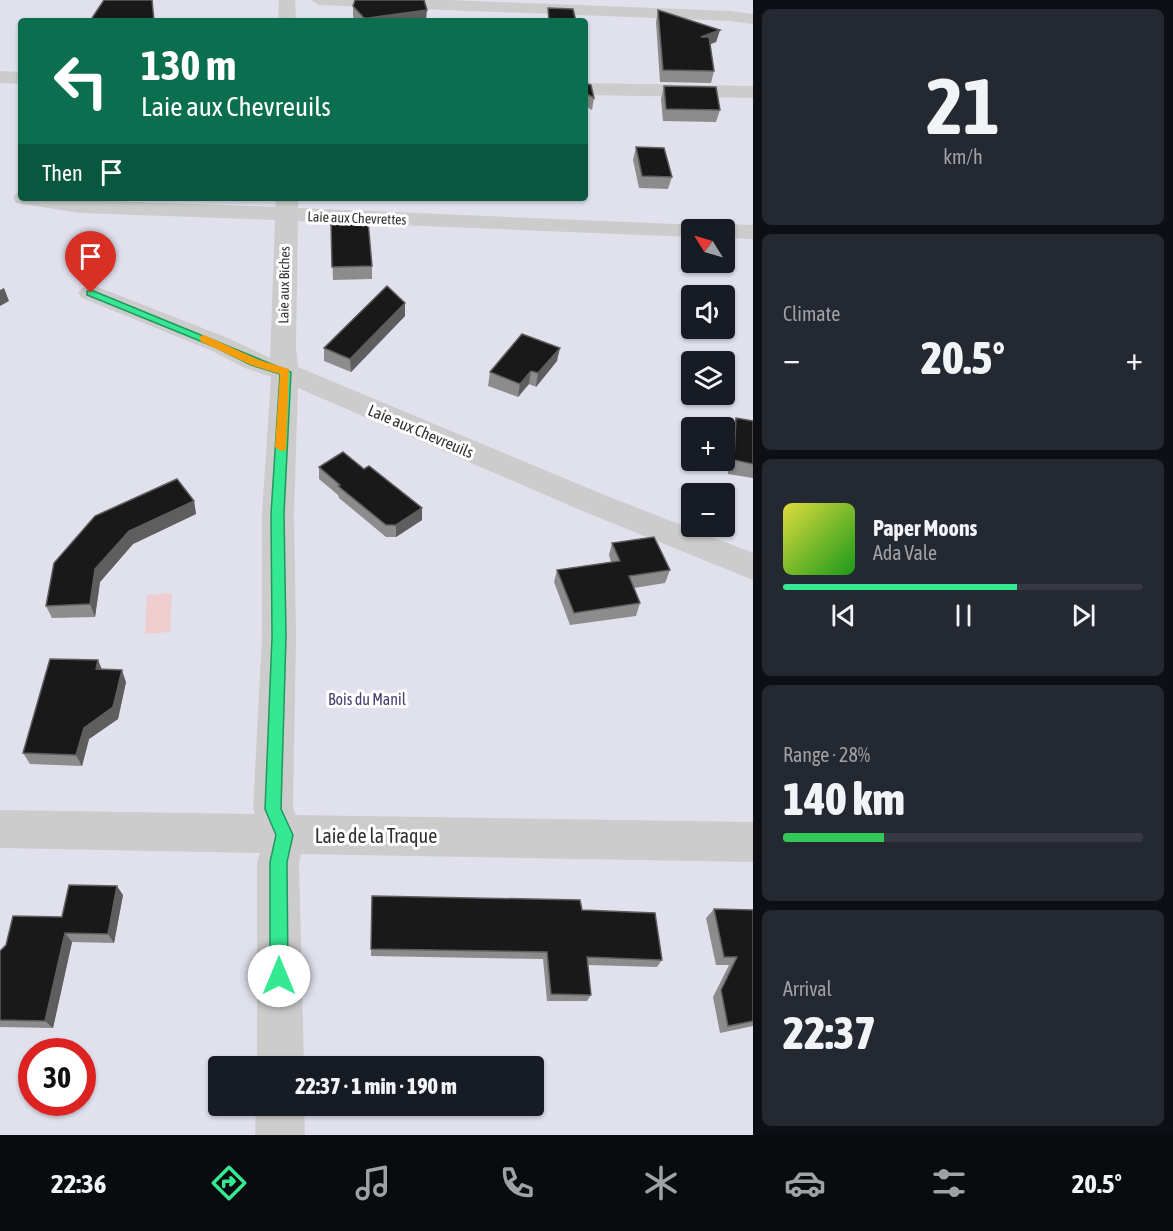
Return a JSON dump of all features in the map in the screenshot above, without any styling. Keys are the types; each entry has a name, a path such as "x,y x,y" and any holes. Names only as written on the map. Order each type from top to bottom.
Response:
{"street":[{"path":"287,0 287,18"},
{"path":"319,0 730,16 753,19"},
{"path":"730,16 747,39"},
{"path":"0,77 18,78"},
{"path":"588,89 753,92"},
{"name":"Laie aux Chevrettes","path":"49,201 81,206 286,207 681,229"},
{"name":"Laie aux Biches","path":"285,835 273,809 279,637 278,514 285,372 283,348 286,207"},
{"path":"735,231 753,232"},
{"name":"Laie aux Chevreuils","path":"91,293 219,344 255,362 285,372 548,484 753,567"},
{"name":"Laie de la Traque","path":"0,829 753,842"},
{"path":"279,1056 278,862 285,835"},
{"path":"280,1116 280,1135"}],"green space":[{"name":"Bois du Manil","path":"0,0 753,0 753,1135 0,1135"}],"shaded area":[{"path":"172,593 170,632 145,634 147,595"}],"building":[{"path":"104,0 152,0 154,18 92,18"},
{"path":"355,0 424,0 427,10 364,18 353,6"},
{"path":"548,8 573,9 575,18 549,18"},
{"path":"658,10 720,30 701,37 709,37 714,71 663,70"},
{"path":"588,84 591,85 594,98 588,95"},
{"path":"664,86 716,87 720,110 666,109"},
{"path":"636,147 664,148 672,177 642,176"},
{"path":"368,221 372,266 332,267 331,223"},
{"path":"387,286 405,303 350,359 324,348"},
{"path":"522,334 560,348 538,373 531,371 520,384 490,372"},
{"path":"736,418 753,421 753,464 735,460"},
{"path":"343,452 364,469 369,466 422,508 396,525 386,525 338,486 340,485 319,467"},
{"path":"177,479 194,501 129,531 95,569 90,604 46,606 54,563 95,516"},
{"path":"654,537 670,570 629,576 640,603 574,613 557,570 620,561 612,543"},
{"path":"50,659 98,660 96,669 122,670 113,707 84,728 76,755 23,753"},
{"path":"69,885 117,886 108,934 65,933 45,1021 0,1020 0,951 6,945 13,916 62,917"},
{"path":"372,896 580,900 582,910 655,913 662,960 587,957 591,995 551,994 547,952 371,949"},
{"path":"714,909 753,910 753,1021 728,1026 721,990 737,957 724,957"}],"slow traffic":[{"path":"204,338 255,362 285,372 281,447"}],"route":[{"path":"91,293 219,344 255,362 285,372 278,514 279,637 273,809 285,835 278,862 279,976"}]}
